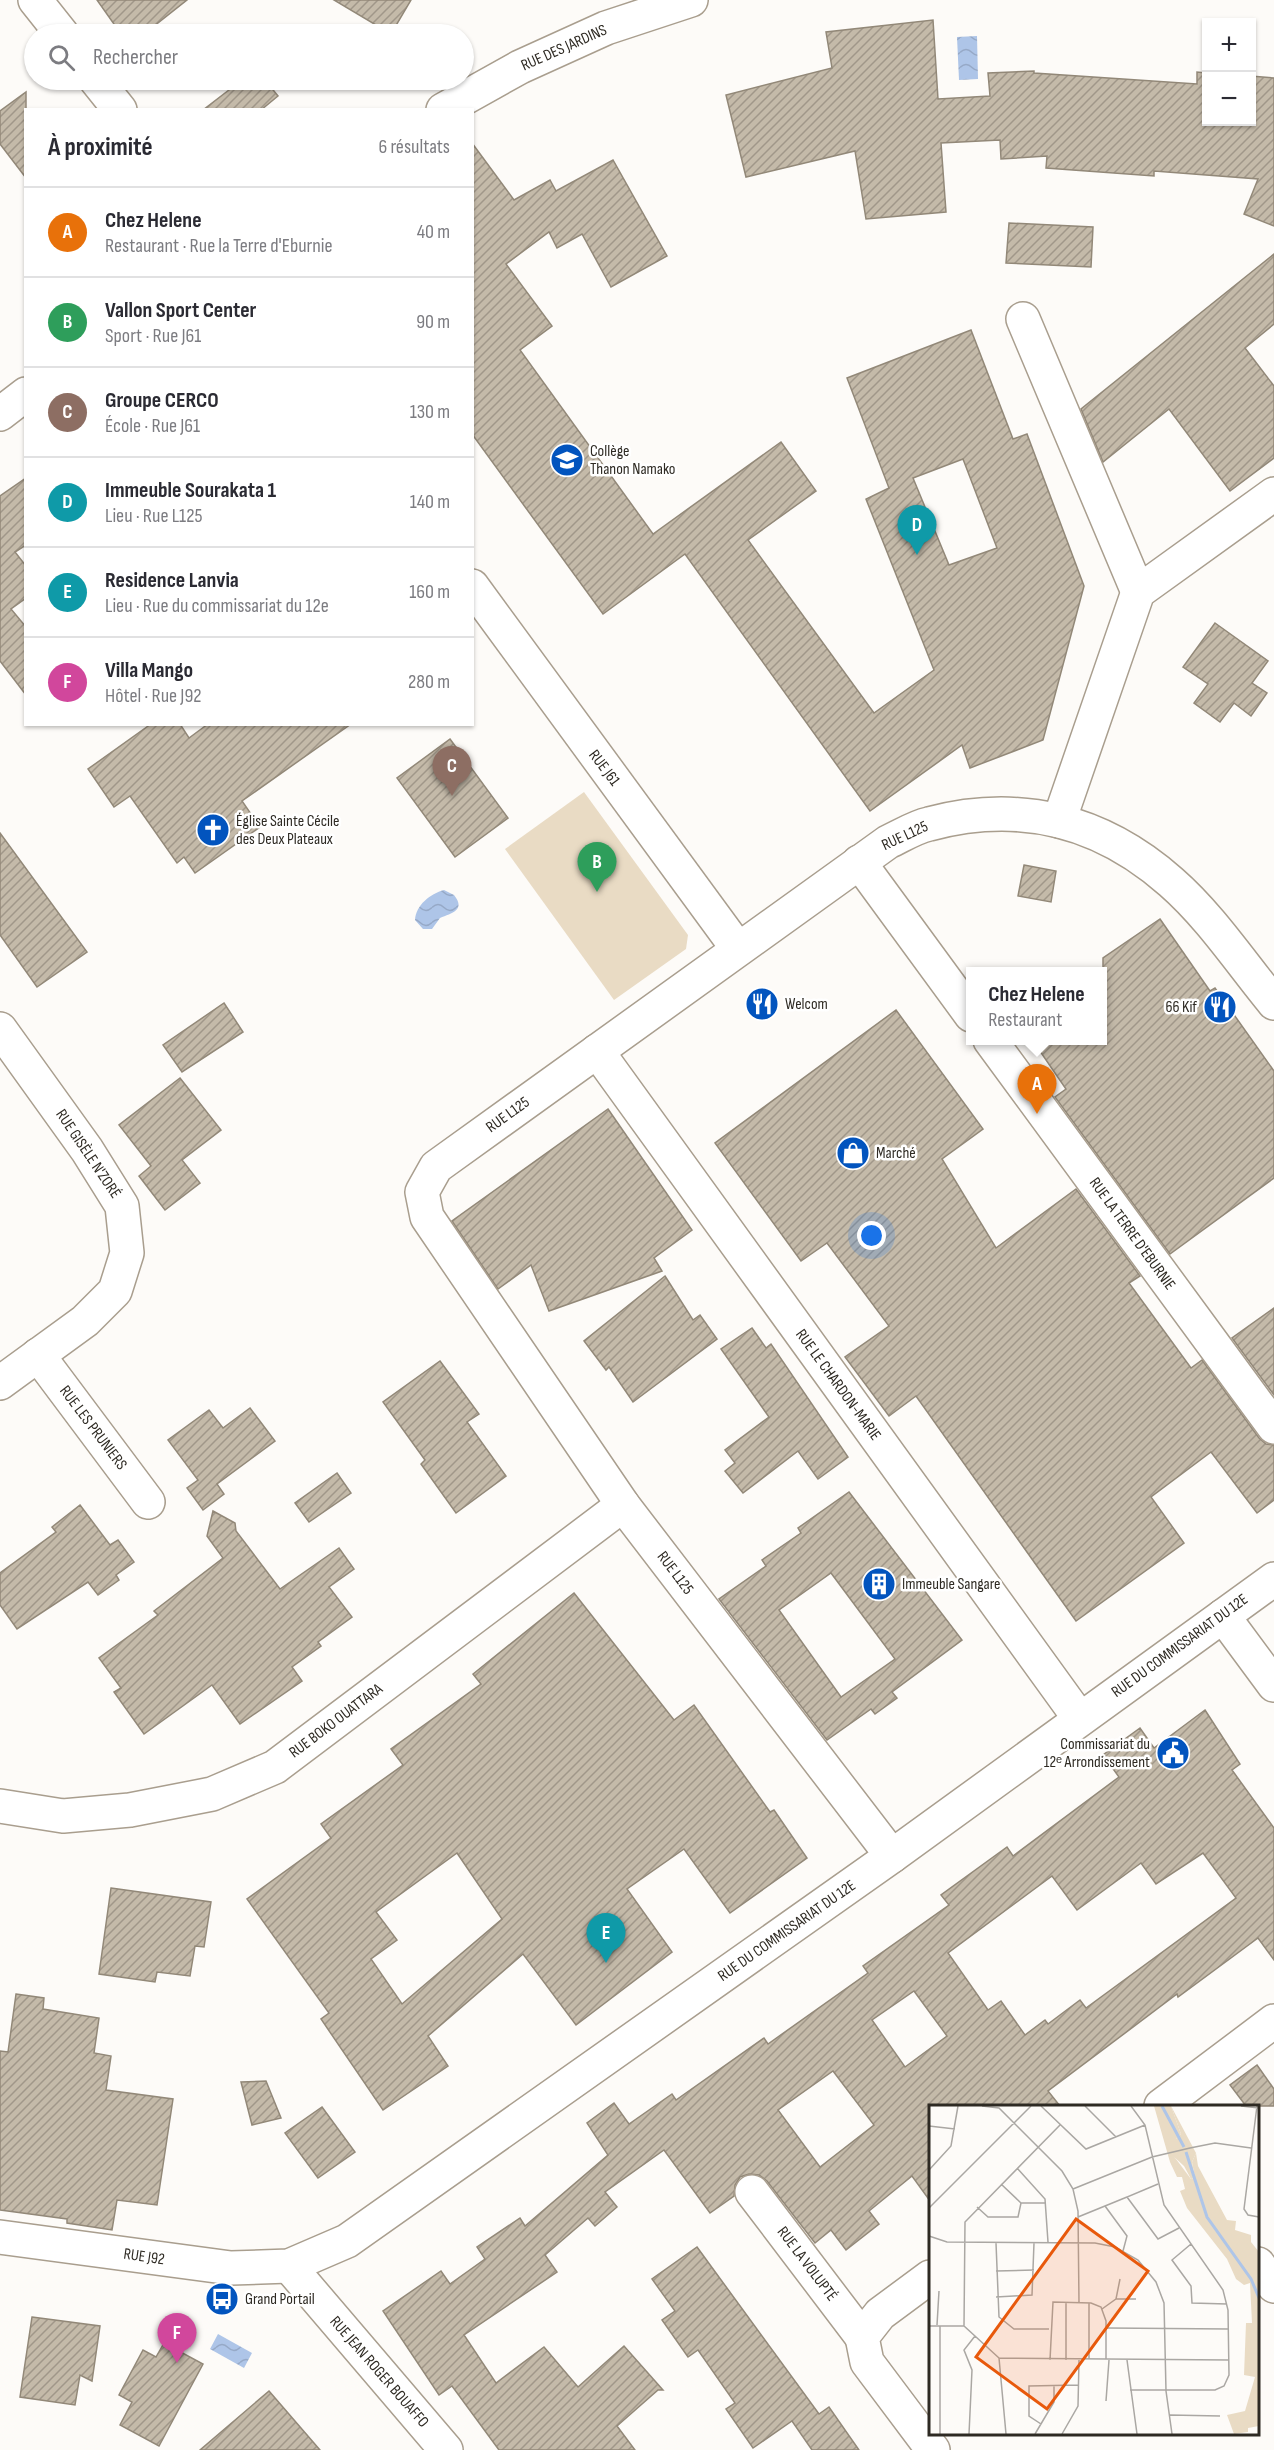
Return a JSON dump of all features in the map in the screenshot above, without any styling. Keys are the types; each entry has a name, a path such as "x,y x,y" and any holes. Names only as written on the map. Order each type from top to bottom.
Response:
{"street":[{"path":"35,0 54,24"},
{"name":"RUE DES JARDINS","path":"447,108 520,67 606,28 691,0"},
{"path":"104,90 118,108"},
{"path":"1023,319 1138,592"},
{"path":"0,414 24,396"},
{"path":"1059,821 1138,592 1274,494"},
{"name":"RUE J61","path":"474,589 738,949"},
{"name":"RUE L125","path":"892,1856 623,1505 428,1217 422,1192 436,1167 859,862 888,842 927,824 975,814 1030,814 1077,825 1129,848 1172,882 1212,926 1274,1003"},
{"path":"859,862 966,1008"},
{"name":"RUE GISÈLE N'ZORÉ","path":"0,1029 87,1150 122,1206 127,1253 115,1291 86,1321 0,1383"},
{"name":"RUE LA TERRE D'EBURNIE","path":"993,1045 1274,1427"},
{"name":"RUE LE CHARDON-MARIE","path":"597,1051 1080,1719"},
{"name":"RUE LES PRUNIERS","path":"38,1355 148,1502"},
{"name":"RUE BOKO OUATTARA","path":"0,1806 63,1816 130,1810 212,1794 275,1767 623,1505"},
{"name":"RUE DU COMMISSARIAT DU 12E","path":"289,2266 347,2241 892,1856 1274,1579"},
{"path":"1223,1616 1274,1685"},
{"path":"1162,2105 1274,2021"},
{"name":"RUE LA VOLUPTÉ","path":"752,2192 862,2337"},
{"name":"RUE J92","path":"0,2238 231,2268 289,2266"},
{"name":"RUE JEAN ROGER BOUAFFO","path":"289,2266 446,2450"},
{"path":"1259,2267 1274,2286"},
{"path":"929,2278 880,2314 862,2337 867,2362 933,2450"}],"shaded area":[{"path":"584,792 688,935 686,949 614,1000 505,849"}],"water":[{"path":"977,36 978,79 959,80 957,37"},
{"path":"444,890 454,895 459,904 458,908 440,918 432,929 423,929 415,920 418,910 429,897"},
{"path":"218,2334 252,2353 244,2368 210,2349"}],"building":[{"path":"97,0 187,0 157,24 114,24"},
{"path":"334,0 411,0 397,24 374,24"},
{"path":"933,20 938,99 990,96 988,73 1034,71 1034,73 1197,84 1197,72 1202,73 1202,126 1256,126 1256,76 1274,78 1274,226 1244,214 1258,179 1154,171 1154,176 1046,168 1047,156 1001,159 1000,140 941,143 946,212 866,219 855,151 746,177 726,95 832,68 826,32"},
{"path":"229,90 273,90 278,96 263,108 206,108"},
{"path":"26,92 24,175 0,144 0,111"},
{"path":"474,146 514,200 550,180 556,191 613,160 667,256 611,287 582,234 557,248 549,232 506,264 552,326 520,350 653,534 781,442 816,491 748,540 874,713 934,670 866,499 889,488 847,378 971,330 1013,439 1027,434 1084,586 1043,740 970,768 962,745 870,811 685,554 603,614 474,437","holes":["963,459 997,548 949,565 913,478"]},
{"path":"1009,223 1093,227 1091,267 1006,263"},
{"path":"1274,254 1274,324 1245,348 1274,386 1274,458 1230,491 1169,409 1103,462 1081,409"},
{"path":"24,479 24,546 15,552 24,563 24,599 11,609 24,625 24,692 0,661 0,496"},
{"path":"1215,623 1268,661 1252,683 1267,693 1251,716 1234,703 1220,722 1194,703 1208,684 1183,667"},
{"path":"148,726 181,726 189,738 205,726 348,726 242,801 260,827 195,873 184,857 177,863 130,796 114,807 88,769"},
{"path":"450,739 508,818 455,857 397,778"},
{"path":"0,833 87,952 37,987 0,935"},
{"path":"1024,865 1056,871 1051,902 1018,896"},
{"path":"1160,919 1210,991 1215,988 1274,1071 1274,1178 1170,1254 1055,1097 1066,1089 1036,1045 1107,1045 1107,967 1103,967 1103,958"},
{"path":"224,1003 243,1032 182,1072 163,1045"},
{"path":"896,1010 983,1129 942,1159 996,1248 1076,1189 1140,1276 1129,1283 1191,1368 1202,1360 1259,1438 1266,1444 1274,1445 1274,1500 1257,1513 1211,1452 1151,1497 1184,1543 1076,1621 916,1396 889,1416 845,1357 889,1326 827,1243 801,1261 715,1143"},
{"path":"180,1078 221,1130 182,1160 200,1183 165,1210 139,1176 151,1166 119,1125"},
{"path":"608,1109 692,1230 654,1258 662,1271 549,1311 531,1265 498,1289 452,1221"},
{"path":"665,1276 693,1320 700,1315 717,1339 633,1402 609,1367 606,1370 584,1341"},
{"path":"1274,1308 1274,1395 1232,1338"},
{"path":"752,1328 766,1348 771,1344 848,1457 818,1479 798,1451 743,1493 725,1471 735,1463 725,1450 769,1417 721,1349"},
{"path":"440,1361 479,1414 467,1422 506,1476 456,1513 421,1464 425,1460 383,1402"},
{"path":"250,1408 275,1441 217,1484 224,1494 203,1510 187,1488 198,1480 168,1440 209,1410 223,1428"},
{"path":"337,1473 351,1493 309,1522 295,1503"},
{"path":"849,1492 962,1640 892,1692 897,1698 875,1714 871,1709 827,1740 719,1599 766,1566 762,1560 801,1533 798,1528","holes":["831,1573 895,1659 841,1697 779,1610"]},
{"path":"80,1505 110,1545 118,1540 134,1562 116,1575 119,1580 98,1595 88,1582 17,1629 0,1605 0,1573 56,1532 52,1527"},
{"path":"213,1511 235,1523 236,1531 280,1589 339,1548 354,1569 329,1587 352,1617 318,1642 321,1646 292,1667 302,1681 240,1724 212,1685 144,1734 114,1692 121,1688 99,1658 158,1615 154,1611 223,1558 207,1536"},
{"path":"574,1593 674,1720 694,1705 770,1812 774,1810 807,1858 730,1913 684,1849 627,1889 672,1952 576,2025 523,1954 428,2036 448,2066 383,2110 321,2019 329,2013 247,1899 331,1838 321,1824 403,1765 391,1749 481,1684 473,1674","holes":["457,1853 502,1919 402,2004 371,1959 397,1940 376,1912"]},
{"path":"1205,1710 1240,1764 1232,1770 1274,1828 1274,1960 1258,1938 1178,1997 1177,1994 1048,2091 1059,2105 929,2105 929,2200 912,2176 869,2211 879,2224 846,2250 831,2230 815,2243 767,2181 759,2175 749,2174 740,2177 735,2185 734,2196 710,2213 664,2150 605,2192 617,2207 595,2226 588,2218 545,2255 557,2272 464,2335 496,2383 544,2347 578,2387 624,2346 663,2390 658,2390 617,2426 635,2450 499,2450 452,2386 439,2395 383,2311 441,2271 450,2284 485,2259 477,2247 520,2218 525,2226 608,2155 587,2123 614,2103 629,2124 672,2094 676,2100 764,2038 768,2044 868,1973 863,1966 949,1905 941,1895 1007,1847 1013,1856 1119,1777 1103,1755 1140,1728 1154,1748","holes":["1203,1853 1236,1898 1086,2008 1080,2000 1048,2024 1045,2020 1025,2035 1001,2001 988,2010 948,1953 1052,1876 1077,1910 1141,1863 1156,1884","914,1991 947,2036 905,2067 872,2020","833,2071 874,2125 820,2167 778,2110"]},
{"path":"111,1888 211,1902 204,1947 195,1946 190,1976 157,1972 155,1982 99,1974"},
{"path":"16,1994 44,1998 43,2009 99,2018 94,2053 111,2056 106,2090 173,2099 157,2205 117,2200 112,2230 67,2223 67,2219 0,2210 0,2051 8,2052"},
{"path":"1257,2065 1274,2089 1274,2106 1245,2105 1230,2085"},
{"path":"266,2081 281,2118 252,2125 241,2082"},
{"path":"322,2107 355,2152 318,2178 285,2133"},
{"path":"697,2247 819,2414 829,2407 859,2450 812,2450 792,2421 753,2448 726,2409 735,2403 698,2350 688,2357 662,2320 675,2311 652,2279"},
{"path":"32,2317 100,2326 92,2381 80,2375 75,2405 20,2397"},
{"path":"164,2343 203,2364 159,2446 120,2425 132,2402 119,2395 143,2350 156,2357"},
{"path":"269,2391 320,2450 200,2450"}],"place":[{"name":"Collège Thanon Namako","path":"567,460"},
{"name":"Immeuble Sourakata 1","path":"917,555"},
{"name":"Groupe CERCO","path":"452,796"},
{"name":"Église Sainte Cécile des Deux Plateaux","path":"213,830"},
{"name":"Vallon Sport Center","path":"597,892"},
{"name":"Welcom","path":"762,1004"},
{"name":"66 Kif","path":"1220,1007"},
{"name":"Chez Helene","path":"1037,1114"},
{"name":"Marché","path":"853,1153"},
{"name":"Immeuble Sangare","path":"879,1584"},
{"name":"Commissariat du 12ᵉ Arrondissement","path":"1173,1753"},
{"name":"Residence Lanvia","path":"606,1963"},
{"name":"Grand Portail","path":"222,2299"},
{"name":"Villa Mango","path":"177,2363"}]}
